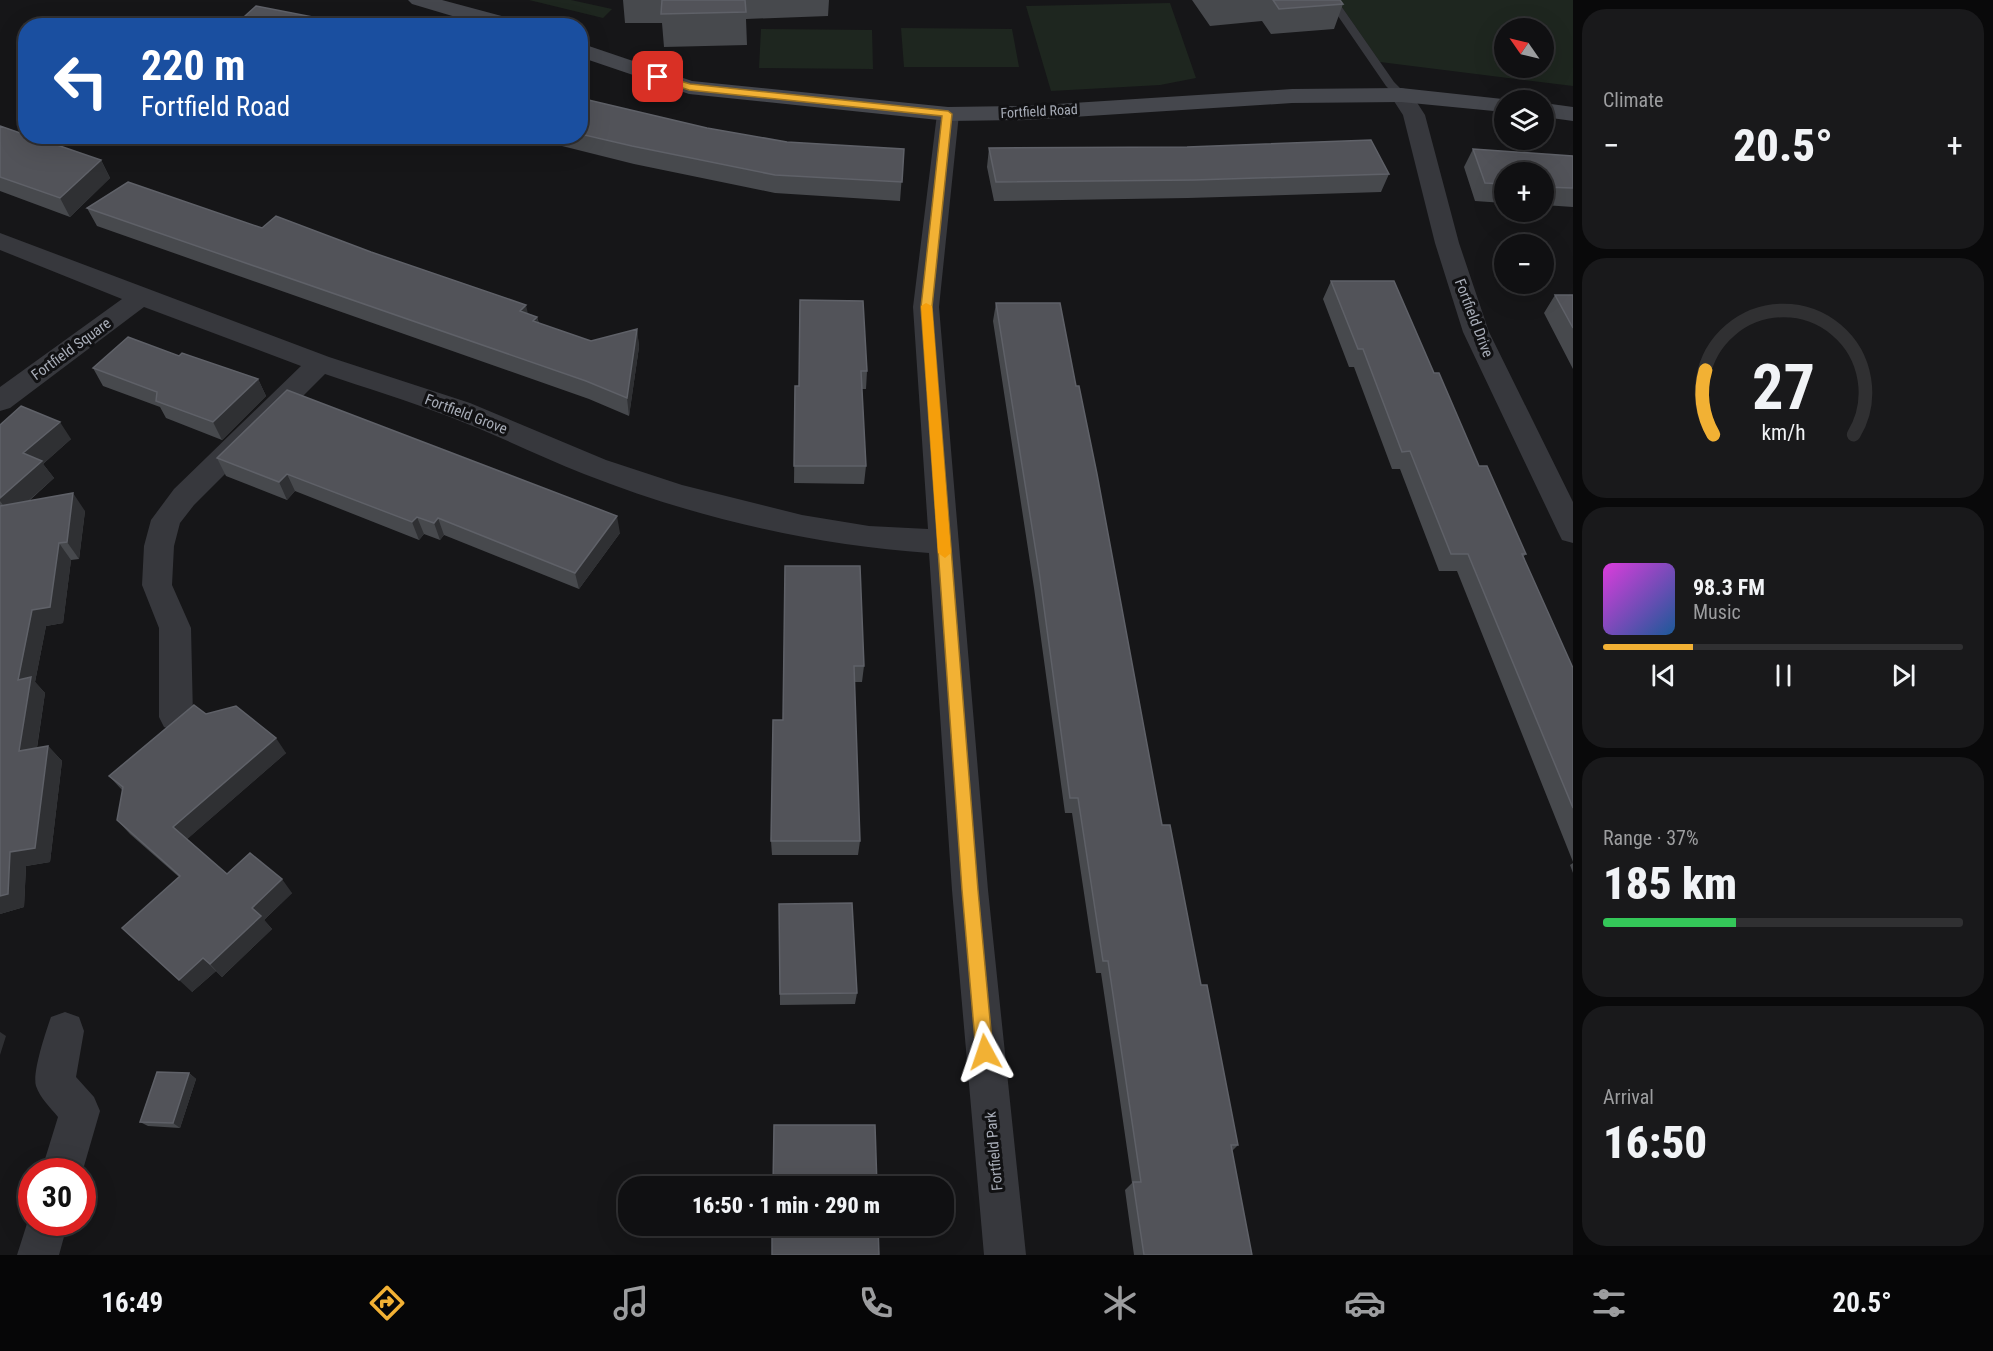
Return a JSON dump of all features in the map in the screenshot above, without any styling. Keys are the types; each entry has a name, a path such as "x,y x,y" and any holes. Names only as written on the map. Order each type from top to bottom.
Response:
{"street":[{"path":"419,0 483,18"},
{"name":"Fortfield Road","path":"588,52 689,87 948,114 1026,113 1292,96 1401,95 1494,104"},
{"name":"Fortfield Drive","path":"1401,95 1416,119 1447,243 1476,332 1573,532"},
{"path":"1554,111 1573,114"},
{"name":"Fortfield Park","path":"948,114 926,307 970,890 1005,1255"},
{"name":"Fortfield Grove","path":"0,241 141,297 321,363 460,410 596,467 679,495 802,526 869,537 944,542"},
{"name":"Fortfield Square","path":"0,401 141,297"},
{"path":"176,717 175,628 157,585 159,546 166,520 184,497 321,363"},
{"path":"65,1031 56,1083 80,1111 66,1158"},
{"path":"38,1255 43,1236"}],"lane":[{"path":"1332,0 1390,84 1401,95"}],"shaded area":[{"path":"529,0 571,0 612,9 603,18"},
{"path":"1337,0 1573,0 1573,86 1509,78 1554,78 1554,18 1494,18 1494,76 1380,62"},
{"path":"1170,3 1196,78 1160,85 1051,91 1026,6"},
{"path":"901,28 1012,29 1019,67 904,67"},
{"path":"761,29 872,30 873,69 759,68"}],"building":[{"path":"662,0 745,0 746,12 661,14"},
{"path":"1273,0 1340,0 1343,4 1279,9"},
{"path":"256,6 318,18 243,18"},
{"path":"588,100 707,128 787,142 904,149 902,182 775,175 588,136"},
{"path":"0,126 18,132 18,144 54,144 101,160 60,198 0,177"},
{"path":"1371,140 1389,174 1194,180 996,182 989,148 1187,147"},
{"path":"1473,149 1573,156 1573,188 1554,187 1554,162 1494,162 1494,183 1485,183"},
{"path":"128,182 262,228 276,216 371,252 526,305 520,311 537,317 533,321 591,341 637,329 627,398 586,381 87,208"},
{"path":"1331,281 1394,281 1434,373 1439,373 1479,466 1487,466 1526,554 1522,554 1573,668 1573,808 1468,554 1451,554 1410,451 1402,452 1363,349 1358,349"},
{"path":"1555,295 1573,295 1573,328"},
{"path":"800,300 863,301 867,371 861,371 866,466 794,466 795,386 799,386"},
{"path":"996,303 1060,303 1076,386 1079,386 1097,474 1162,825 1170,825 1201,985 1207,985 1238,1145 1231,1145 1252,1255 1144,1255 1133,1182 1141,1182 1108,961 1103,961 1078,798 1070,798 1039,571"},
{"path":"128,337 179,356 182,353 258,379 213,422 156,401 157,392 93,368"},
{"path":"287,390 617,516 575,573 438,518 434,523 417,517 412,522 287,474 279,482 217,458"},
{"path":"21,406 60,422 23,453 42,461 0,498 0,425"},
{"path":"73,493 67,542 59,543 50,607 32,610 18,680 31,677 19,751 48,746 35,848 10,852 8,894 0,896 0,506"},
{"path":"785,566 860,566 864,666 854,666 860,841 771,841 773,720 783,720"},
{"path":"194,705 206,714 236,706 276,738 173,827 227,874 250,853 282,879 252,908 261,916 210,964 203,958 179,980 122,928 180,876 117,820 123,787 109,776"},
{"path":"852,903 857,993 780,994 779,904"},
{"path":"157,1072 189,1073 173,1123 140,1122"},
{"path":"774,1125 875,1125 877,1176 773,1176"},
{"path":"772,1236 878,1236 879,1255 772,1255"}],"slow traffic":[{"path":"926,306 945,553"}],"route":[{"path":"658,77 689,87 948,114 941,159 926,307 970,890 985,1052"}]}
